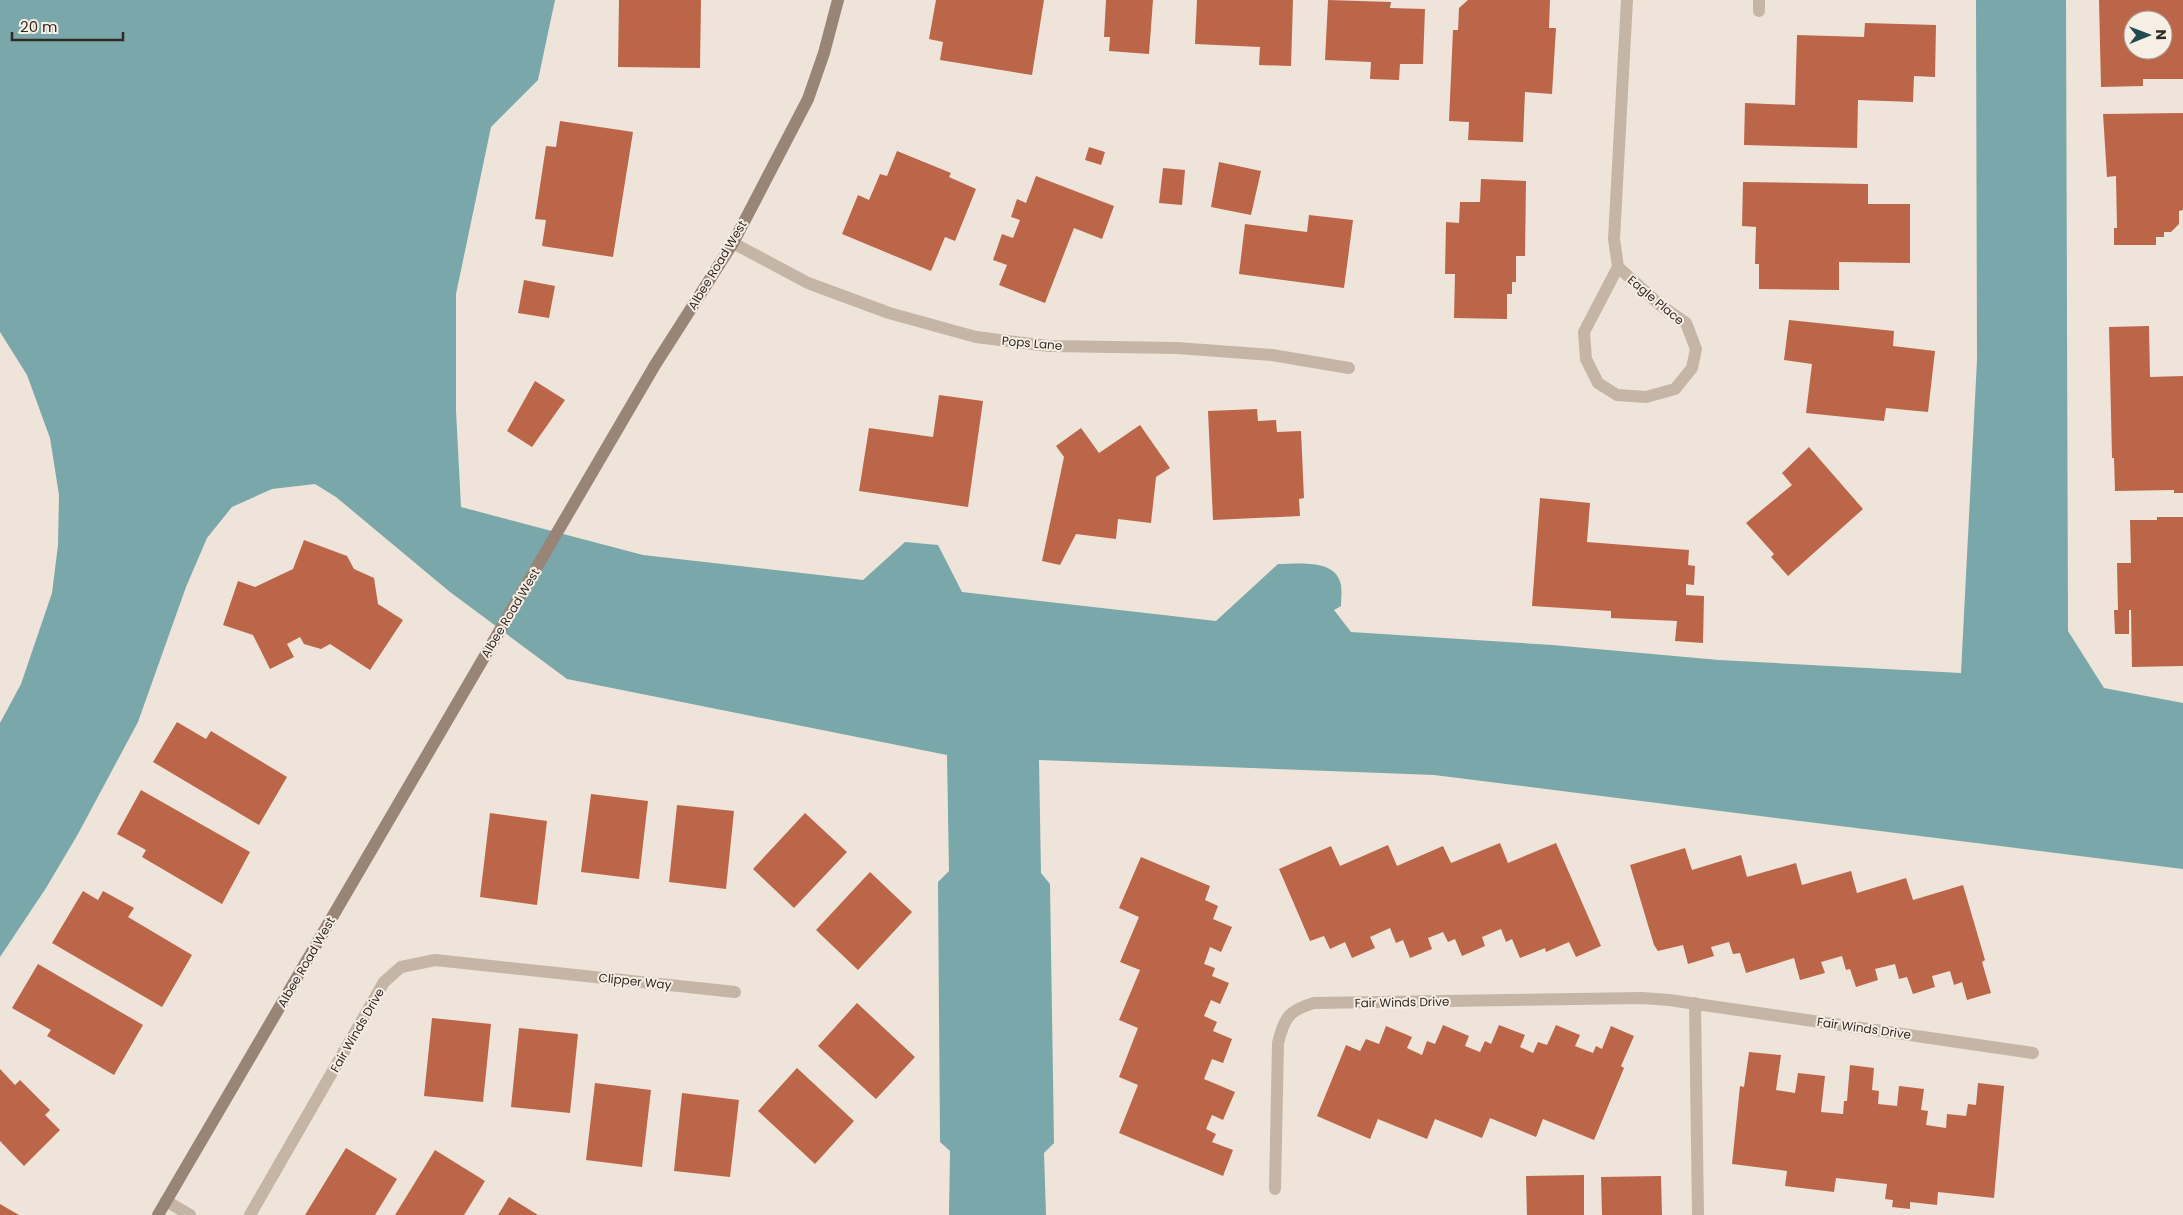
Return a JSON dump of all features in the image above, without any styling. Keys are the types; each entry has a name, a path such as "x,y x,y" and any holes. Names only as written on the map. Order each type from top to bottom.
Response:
{"street":[{"name":"Albee Road West","path":"158,1215 488,649 582,493 655,365 732,243 808,99 824,53 838,0"},
{"name":"Eagle Place","path":"1618,267 1660,304 1686,323 1696,348 1692,368 1675,389 1646,397 1617,395 1598,383 1586,359 1584,332 1618,267 1614,239 1627,0"},
{"name":"Pops Lane","path":"732,243 808,283 889,313 976,337 1048,346 1177,348 1272,355 1349,368"},
{"name":"Fair Winds Drive","path":"250,1215 384,982 401,967 416,962 434,960 535,970"},
{"name":"Clipper Way","path":"535,970 734,992"},
{"name":"Fair Winds Drive","path":"1275,1189 1278,1043 1283,1021 1297,1008 1314,1003 1642,998 2032,1053"},
{"path":"1695,1004 1698,1215"},
{"path":"166,1201 190,1215"}],"water":[{"path":"0,0 555,0 538,80 491,127 456,294 456,411 461,507 643,555 863,580 905,542 938,545 962,592 1216,621 1278,564 1315,564 1332,570 1338,576 1341,585 1341,606 1334,610 1351,632 1552,645 1719,660 1961,673 1977,360 1976,0 2066,0 2068,631 2104,688 2183,703 2183,869 1434,775 1039,760 1041,873 1050,884 1054,1143 1044,1153 1046,1215 949,1215 950,1151 940,1142 938,882 949,871 947,755 567,679 450,592 336,497 315,484 272,489 232,507 207,538 186,587 138,722 78,834 46,888 0,957 0,723 21,684 52,593 58,545 59,495 50,438 27,375 0,332"}],"building":[{"path":"619,0 701,0 700,68 618,67"},
{"path":"936,0 1044,0 1032,75 940,60 943,42 929,39"},
{"path":"1106,0 1153,0 1149,54 1109,51 1110,37 1104,37"},
{"path":"1197,0 1293,0 1291,66 1259,65 1260,47 1195,44"},
{"path":"1328,0 1391,2 1390,8 1425,9 1423,64 1400,64 1399,80 1370,79 1371,62 1325,60"},
{"path":"1468,0 1550,0 1549,28 1556,28 1552,94 1525,92 1523,142 1468,140 1469,122 1449,121 1453,30 1458,30 1459,8"},
{"path":"2099,0 2183,0 2183,79 2143,79 2143,86 2101,87"},
{"path":"1865,23 1936,25 1935,77 1914,76 1913,102 1858,100 1857,148 1744,145 1745,103 1795,105 1797,35 1864,37"},
{"path":"2183,113 2183,210 2179,211 2179,224 2171,232 2164,232 2164,237 2156,237 2156,245 2114,245 2114,228 2117,228 2116,176 2107,177 2103,114"},
{"path":"560,121 633,132 613,257 542,246 546,220 535,219 546,146 556,147"},
{"path":"1089,147 1105,152 1101,165 1085,160"},
{"path":"897,151 951,173 949,177 976,189 955,241 945,237 931,271 842,234 858,195 869,200 880,174 887,176"},
{"path":"1219,162 1261,171 1251,215 1211,207"},
{"path":"1163,168 1185,170 1182,205 1159,203"},
{"path":"1036,176 1114,206 1102,239 1074,228 1045,303 999,285 1007,265 993,260 1002,234 1013,238 1020,220 1011,217 1017,199 1026,203"},
{"path":"1481,179 1526,181 1525,256 1516,256 1516,282 1512,282 1512,294 1507,294 1507,319 1454,318 1455,274 1445,274 1446,222 1459,223 1460,202 1480,202"},
{"path":"1743,182 1868,184 1868,204 1910,204 1910,263 1839,262 1839,290 1759,289 1759,264 1755,264 1756,227 1742,226"},
{"path":"1309,215 1353,220 1344,288 1239,274 1245,224 1307,232"},
{"path":"524,280 555,286 549,318 518,313"},
{"path":"1789,320 1894,331 1893,346 1935,351 1928,412 1886,408 1884,421 1806,413 1812,364 1784,360"},
{"path":"2149,326 2150,377 2183,376 2183,493 2174,493 2174,490 2115,491 2114,458 2112,458 2109,327"},
{"path":"535,381 565,400 532,447 507,431"},
{"path":"939,395 983,401 968,507 859,491 869,428 933,437"},
{"path":"1257,409 1258,421 1276,420 1277,432 1301,431 1304,498 1299,499 1300,516 1213,520 1208,411"},
{"path":"1140,425 1170,468 1156,477 1151,523 1118,519 1116,539 1076,534 1060,565 1042,561 1064,457 1056,446 1081,428 1099,453"},
{"path":"1809,447 1863,509 1788,576 1771,557 1774,554 1746,523 1792,485 1782,473"},
{"path":"1540,498 1590,503 1587,542 1689,550 1688,565 1695,566 1694,585 1686,584 1686,595 1704,596 1703,643 1675,641 1677,621 1611,618 1611,611 1532,606"},
{"path":"2157,517 2183,517 2183,666 2132,667 2131,610 2129,610 2129,634 2115,634 2114,610 2118,610 2117,563 2131,563 2130,520 2157,520"},
{"path":"304,540 347,556 354,569 374,578 378,604 403,620 370,670 330,644 321,649 304,644 300,637 287,644 294,657 270,669 253,635 223,625 238,581 255,587 293,569"},
{"path":"177,722 206,739 211,731 287,777 259,825 153,762"},
{"path":"141,790 250,852 222,904 142,857 146,850 117,834"},
{"path":"591,794 648,801 639,879 581,872"},
{"path":"677,805 734,811 726,889 669,882"},
{"path":"490,813 547,821 537,905 480,897"},
{"path":"805,813 847,852 794,908 753,869"},
{"path":"1500,843 1508,863 1556,843 1601,946 1576,957 1569,942 1546,952 1545,948 1520,958 1512,939 1506,942 1501,929 1482,937 1485,946 1462,956 1455,939 1448,942 1443,932 1428,938 1432,949 1410,958 1403,940 1396,943 1390,928 1370,937 1375,948 1352,958 1345,942 1330,949 1324,936 1310,941 1279,869 1331,846 1340,866 1388,845 1397,866 1443,846 1451,863"},
{"path":"1685,848 1692,870 1741,855 1747,877 1796,863 1802,885 1851,871 1857,893 1906,878 1913,900 1963,885 1985,960 1982,962 1991,993 1967,1000 1962,982 1954,985 1950,971 1932,976 1935,987 1913,994 1907,977 1899,979 1895,964 1875,969 1878,980 1856,987 1850,969 1846,970 1842,956 1821,962 1825,973 1800,980 1794,958 1746,973 1740,953 1733,954 1729,942 1711,947 1714,956 1688,964 1683,945 1658,951 1654,945 1630,865"},
{"path":"1141,857 1210,886 1205,900 1218,906 1213,919 1232,927 1221,952 1210,947 1204,964 1215,968 1212,976 1229,983 1220,1004 1211,1000 1204,1016 1217,1022 1213,1031 1232,1039 1223,1063 1212,1059 1204,1079 1235,1092 1223,1120 1212,1115 1206,1129 1216,1134 1212,1142 1233,1150 1223,1176 1119,1133 1138,1085 1119,1077 1138,1028 1119,1020 1140,970 1120,962 1139,917 1119,908"},
{"path":"870,872 912,912 858,970 816,930"},
{"path":"83,891 98,900 103,891 134,908 128,917 192,955 162,1007 52,943"},
{"path":"38,964 143,1025 114,1075 47,1036 51,1030 12,1008"},
{"path":"857,1003 915,1057 876,1099 818,1046"},
{"path":"432,1018 491,1024 483,1102 424,1096"},
{"path":"1443,1025 1469,1036 1465,1046 1480,1052 1485,1041 1491,1044 1499,1025 1525,1035 1520,1047 1533,1053 1538,1042 1547,1045 1556,1025 1580,1035 1575,1046 1593,1053 1596,1046 1602,1049 1611,1026 1634,1036 1621,1066 1624,1068 1594,1140 1543,1119 1536,1137 1490,1118 1482,1138 1435,1119 1427,1139 1378,1119 1370,1139 1317,1116 1346,1045 1360,1051 1366,1039 1379,1044 1386,1026 1412,1037 1407,1048 1422,1055 1427,1041 1435,1044"},
{"path":"519,1028 578,1034 570,1113 511,1107"},
{"path":"1749,1052 1781,1055 1776,1090 1795,1093 1798,1073 1825,1076 1821,1112 1843,1114 1844,1101 1847,1101 1850,1065 1874,1068 1872,1090 1879,1091 1878,1104 1897,1106 1899,1086 1924,1089 1921,1110 1928,1111 1926,1125 1946,1128 1947,1114 1966,1116 1968,1104 1976,1105 1978,1083 2004,1086 1994,1198 1938,1192 1937,1205 1910,1202 1910,1209 1892,1207 1893,1200 1885,1199 1887,1184 1836,1178 1834,1192 1785,1186 1787,1171 1732,1164 1740,1086 1744,1087"},
{"path":"797,1068 854,1121 815,1164 758,1111"},
{"path":"0,1069 15,1085 20,1080 50,1110 45,1115 60,1130 24,1166 0,1141"},
{"path":"595,1083 651,1090 642,1167 586,1160"},
{"path":"682,1093 739,1100 730,1177 674,1171"},
{"path":"346,1148 397,1179 375,1215 305,1215"},
{"path":"435,1150 485,1181 464,1215 395,1215"},
{"path":"1584,1175 1584,1215 1527,1215 1526,1176"},
{"path":"1661,1176 1662,1215 1602,1215 1601,1177"},
{"path":"509,1197 538,1215 498,1215"},
{"path":"0,1204 19,1215 0,1215"}]}
